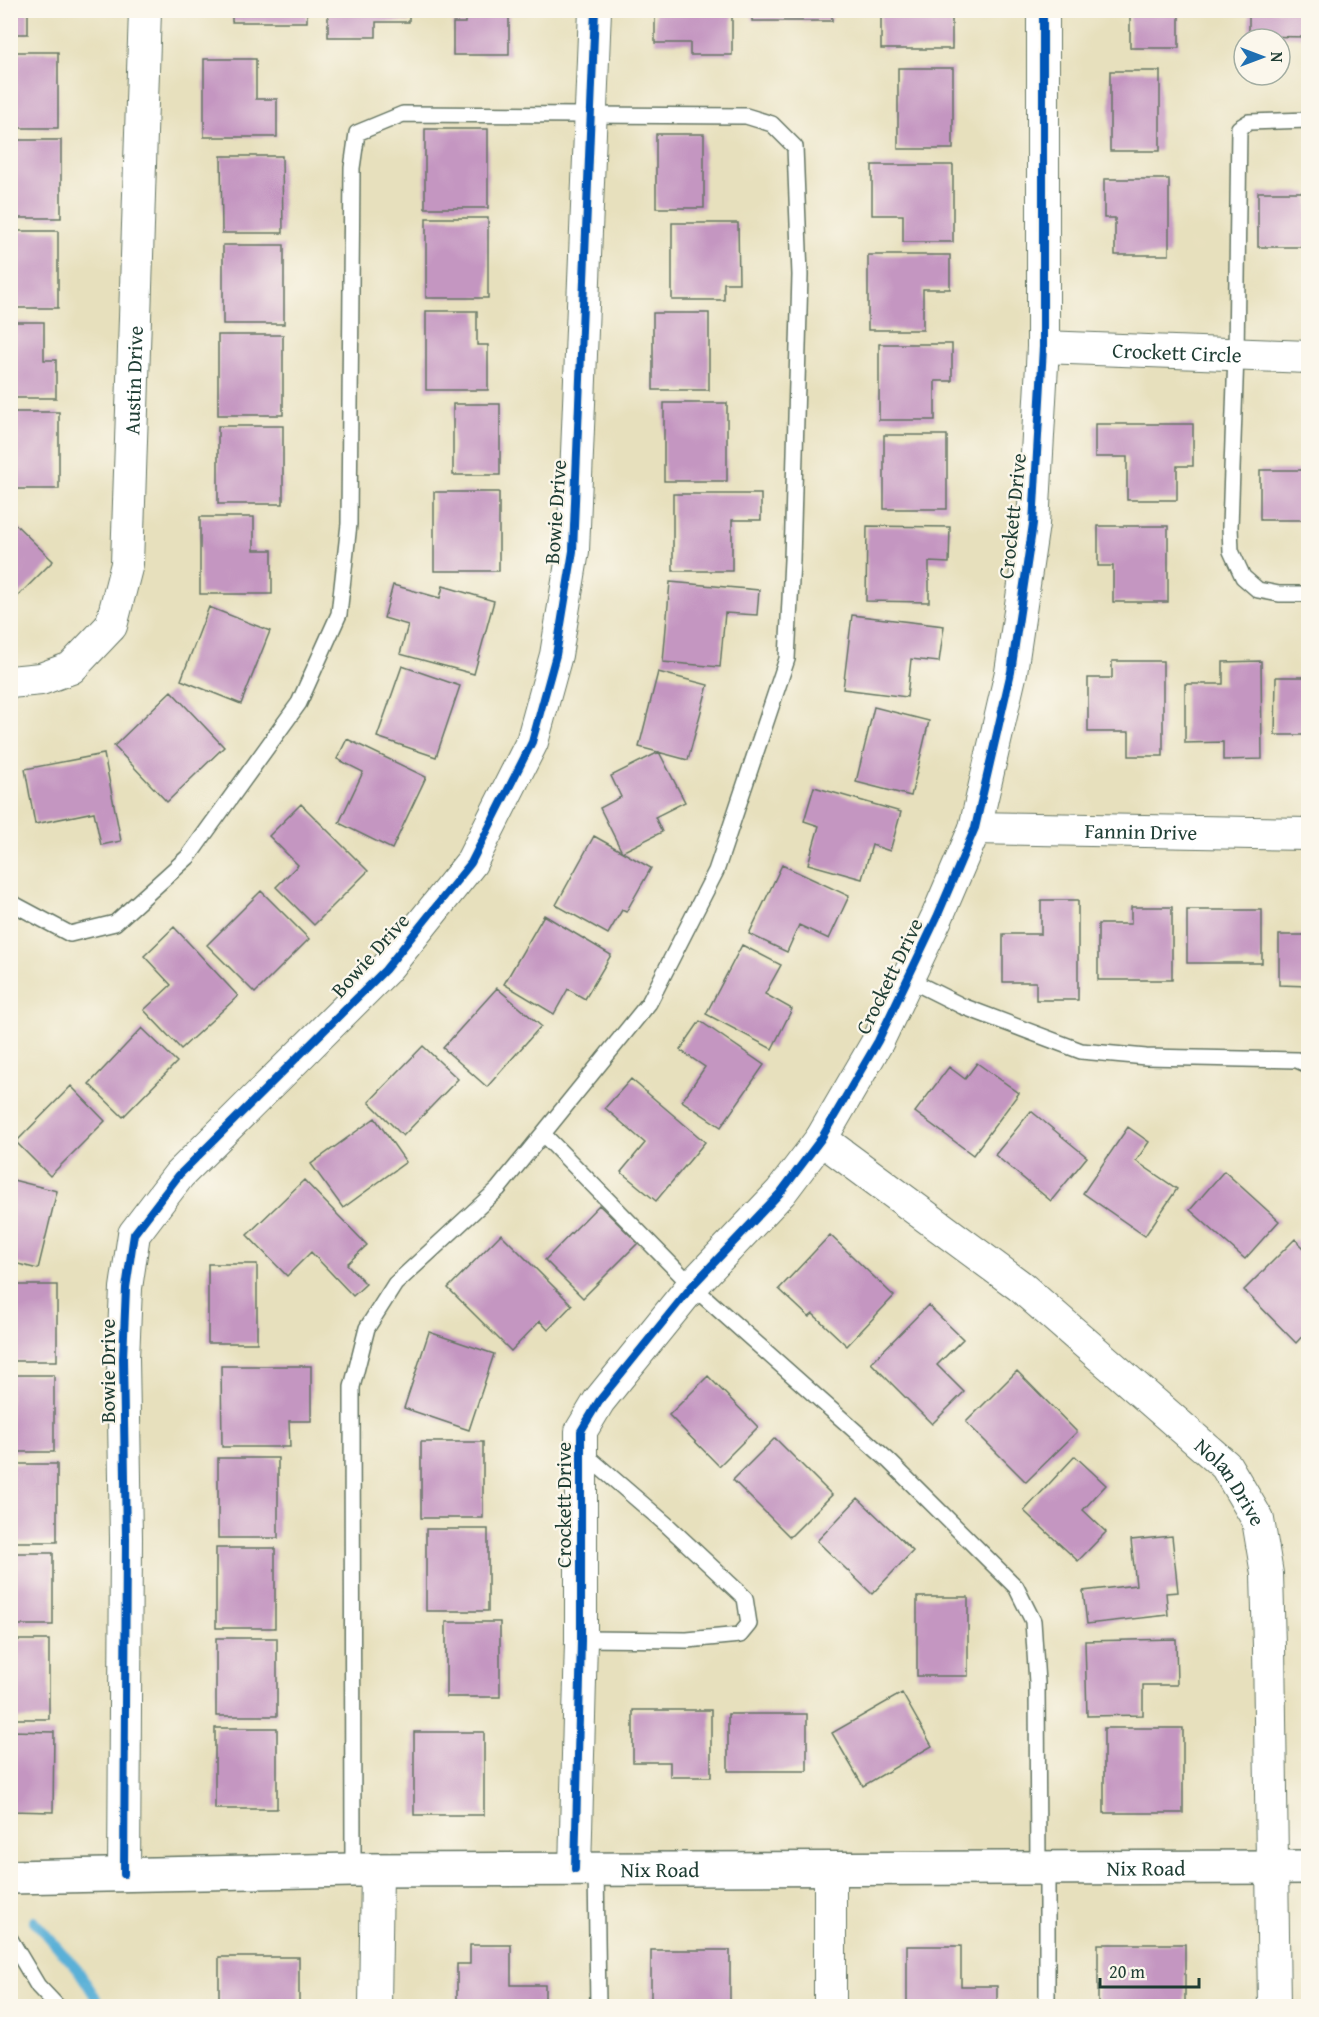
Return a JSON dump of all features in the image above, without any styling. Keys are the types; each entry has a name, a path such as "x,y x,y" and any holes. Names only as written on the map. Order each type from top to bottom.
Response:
{"street":[{"name":"Austin Drive","path":"10,681 41,679 71,668 111,626 127,564 145,10"},
{"name":"Bowie Drive","path":"124,1874 126,1539 123,1358 126,1288 134,1234 179,1175 385,970 471,863 532,742 556,656 573,551 595,10"},
{"name":"Crockett Drive","path":"586,1869 581,1639 581,1431 599,1401 692,1286 781,1192 821,1139 878,1041 937,917 975,828 1011,672 1033,524 1043,347 1043,10"},
{"name":"Crockett Circle","path":"1043,347 1308,357"},
{"name":"Fannin Drive","path":"975,828 1308,834"},
{"name":"Nolan Drive","path":"821,1139 1020,1286 1226,1466 1258,1520 1267,1574 1274,2007"},
{"name":"Nix Road","path":"10,1877 365,1870 1308,1867"},
{"path":"830,1868 830,2007"},
{"path":"365,1870 375,2007"}],"lane":[{"path":"10,902 70,934 115,923 188,857 299,703 339,614 347,536 352,168 357,133 403,114 746,116 772,124 795,147 800,275 787,659 716,871 649,1003 498,1189 395,1284 366,1328 352,1387 365,1870"},
{"path":"1308,120 1249,122 1239,128 1236,354 1230,527 1231,551 1243,577 1258,590 1279,594 1308,594"},
{"path":"908,979 962,1006 1081,1051 1146,1056 1297,1060 1308,1065"},
{"path":"543,1134 692,1286 889,1461 1016,1587 1033,1621 1047,2007"},
{"path":"581,1451 667,1525 745,1598 749,1624 740,1635 687,1640 581,1639"},
{"path":"586,1869 597,2007"},
{"path":"10,1939 38,1986 57,2007"}],"building":[{"path":"10,10 28,10 28,34 10,34"},
{"path":"232,10 307,10 307,22 232,22"},
{"path":"328,10 409,10 409,22 376,22 376,37 328,37"},
{"path":"465,10 509,10 509,55 453,55 453,23 465,23"},
{"path":"655,10 732,10 732,55 690,55 690,43 655,43"},
{"path":"752,10 832,10 832,21 752,21"},
{"path":"881,10 952,10 952,49 881,49"},
{"path":"1130,10 1179,10 1179,48 1130,48"},
{"path":"1249,10 1308,10 1308,37 1292,37 1292,27 1249,27"},
{"path":"10,52 58,52 58,128 10,128"},
{"path":"204,59 256,59 256,99 277,99 277,137 204,137"},
{"path":"898,68 953,68 953,149 898,149"},
{"path":"1110,71 1160,71 1160,151 1110,151"},
{"path":"425,129 488,129 488,208 425,208"},
{"path":"656,134 704,134 704,208 656,208"},
{"path":"10,140 61,140 61,218 10,218"},
{"path":"221,156 282,156 283,233 222,233"},
{"path":"872,165 953,165 953,242 903,242 903,215 872,215"},
{"path":"1104,179 1169,179 1169,255 1115,255 1115,218 1104,218"},
{"path":"1258,192 1308,192 1308,247 1258,247"},
{"path":"426,218 488,218 488,298 426,298"},
{"path":"672,223 738,223 739,283 724,283 724,300 672,300"},
{"path":"10,231 58,231 58,308 10,308"},
{"path":"223,245 284,245 284,324 223,324"},
{"path":"868,255 950,255 950,289 923,289 923,330 868,330"},
{"path":"426,311 477,311 477,345 488,345 488,390 426,390"},
{"path":"653,313 709,313 709,390 653,390"},
{"path":"10,322 44,322 44,360 56,360 56,398 10,398"},
{"path":"218,335 283,335 283,415 218,415"},
{"path":"879,344 952,344 952,381 935,381 935,420 879,420"},
{"path":"664,403 727,403 727,481 664,481"},
{"path":"453,404 500,404 500,475 453,475"},
{"path":"10,412 59,412 59,489 10,489"},
{"path":"1095,424 1193,424 1193,466 1177,466 1177,500 1127,500 1127,457 1095,457"},
{"path":"218,426 283,426 283,504 218,504"},
{"path":"884,435 947,435 947,509 884,509"},
{"path":"1260,470 1308,470 1308,520 1260,520"},
{"path":"434,492 499,492 499,571 434,571"},
{"path":"673,494 761,494 761,520 732,520 732,571 673,571"},
{"path":"200,517 254,517 254,550 272,550 272,594 200,594"},
{"path":"10,519 53,561 10,604"},
{"path":"867,526 950,527 949,563 929,562 929,602 866,601"},
{"path":"1098,526 1168,526 1168,602 1113,602 1113,566 1098,566"},
{"path":"670,582 759,590 757,615 725,613 720,667 663,662"},
{"path":"393,585 440,598 443,586 494,601 474,674 400,654 408,625 384,618"},
{"path":"209,607 270,631 241,704 181,680"},
{"path":"852,615 944,626 939,662 911,659 907,697 843,689"},
{"path":"1112,661 1163,661 1163,756 1129,756 1129,732 1088,732 1088,678 1112,678"},
{"path":"1261,661 1262,759 1223,760 1223,742 1185,743 1185,684 1223,684 1223,662"},
{"path":"402,666 460,686 436,757 377,737"},
{"path":"658,672 708,685 688,760 639,747"},
{"path":"1276,677 1308,677 1308,735 1275,735"},
{"path":"171,691 224,747 167,802 114,746"},
{"path":"874,707 929,721 911,796 856,782"},
{"path":"347,739 426,777 392,849 339,823 363,772 337,759"},
{"path":"659,752 685,802 655,817 662,832 622,852 600,808 621,797 611,776"},
{"path":"104,754 121,841 101,845 94,812 35,824 25,769"},
{"path":"814,787 901,812 890,851 872,845 862,879 808,864 819,826 804,821"},
{"path":"301,804 368,871 314,925 276,887 298,865 269,836"},
{"path":"594,836 651,868 626,912 622,910 608,934 556,905"},
{"path":"782,865 849,896 829,939 799,925 787,952 749,934"},
{"path":"261,891 309,939 255,993 207,945"},
{"path":"1041,900 1078,900 1078,1000 1036,1000 1036,982 1003,982 1003,934 1041,934"},
{"path":"1131,907 1172,907 1172,980 1098,980 1098,924 1131,924"},
{"path":"1187,910 1262,910 1262,963 1187,963"},
{"path":"544,915 611,955 585,999 568,989 554,1014 504,984"},
{"path":"174,927 238,996 181,1049 144,1010 171,985 144,956"},
{"path":"1279,935 1308,935 1308,986 1279,985"},
{"path":"742,945 781,965 765,994 792,1009 772,1049 706,1014"},
{"path":"497,988 541,1026 487,1087 443,1048"},
{"path":"700,1021 764,1065 721,1127 682,1101 705,1067 680,1050"},
{"path":"142,1028 177,1062 123,1117 89,1084"},
{"path":"423,1046 458,1079 403,1136 369,1102"},
{"path":"977,1063 1019,1093 973,1155 915,1112 949,1067 965,1079"},
{"path":"631,1079 705,1142 656,1201 621,1172 645,1143 605,1108"},
{"path":"71,1086 105,1121 50,1176 16,1142"},
{"path":"1031,1111 1087,1157 1051,1201 995,1155"},
{"path":"375,1118 406,1162 343,1208 311,1164"},
{"path":"1128,1127 1149,1142 1136,1161 1177,1189 1145,1236 1083,1193"},
{"path":"1224,1171 1279,1221 1245,1259 1190,1210"},
{"path":"13,1180 57,1191 38,1269 10,1262 10,1190"},
{"path":"304,1180 367,1245 347,1264 366,1284 353,1296 311,1252 287,1276 247,1235"},
{"path":"599,1205 638,1243 583,1298 545,1260"},
{"path":"501,1234 572,1305 548,1330 540,1321 511,1351 448,1288"},
{"path":"830,1235 894,1296 847,1346 813,1314 809,1317 779,1289"},
{"path":"1295,1239 1308,1252 1308,1268 1304,1273 1308,1277 1308,1330 1296,1343 1244,1290"},
{"path":"208,1264 257,1264 257,1343 208,1343"},
{"path":"10,1285 57,1285 57,1361 10,1361"},
{"path":"928,1305 963,1339 937,1365 964,1392 932,1424 871,1363"},
{"path":"429,1332 494,1354 469,1430 404,1408"},
{"path":"221,1366 311,1366 311,1421 289,1421 290,1447 222,1447"},
{"path":"1017,1371 1077,1432 1026,1482 966,1422"},
{"path":"10,1375 54,1375 54,1452 10,1452"},
{"path":"708,1376 758,1427 719,1466 669,1415"},
{"path":"775,1438 832,1495 790,1537 733,1480"},
{"path":"421,1442 483,1442 483,1518 421,1518"},
{"path":"1075,1456 1106,1485 1083,1510 1106,1532 1078,1561 1024,1511"},
{"path":"218,1458 278,1458 278,1538 218,1538"},
{"path":"10,1464 57,1464 57,1542 10,1542"},
{"path":"858,1498 913,1551 872,1594 817,1541"},
{"path":"426,1529 488,1529 488,1611 426,1611"},
{"path":"1172,1536 1178,1592 1166,1593 1168,1615 1087,1624 1083,1591 1136,1585 1131,1540"},
{"path":"216,1548 275,1548 275,1628 216,1628"},
{"path":"10,1553 53,1553 53,1625 10,1625"},
{"path":"917,1597 968,1597 968,1676 917,1676"},
{"path":"446,1622 500,1622 500,1697 446,1697"},
{"path":"216,1638 277,1638 277,1716 216,1716"},
{"path":"1176,1639 1177,1685 1143,1685 1143,1715 1087,1716 1085,1641"},
{"path":"10,1640 49,1640 49,1719 10,1719"},
{"path":"902,1693 932,1746 863,1786 832,1733"},
{"path":"633,1710 711,1710 711,1777 670,1777 670,1762 633,1762"},
{"path":"728,1714 807,1714 807,1771 728,1771"},
{"path":"215,1728 277,1728 277,1809 215,1809"},
{"path":"1104,1728 1183,1728 1183,1813 1104,1813"},
{"path":"10,1731 54,1732 53,1812 10,1811"},
{"path":"414,1732 484,1732 484,1815 414,1815"},
{"path":"1098,1944 1185,1944 1185,2006 1098,2006"},
{"path":"470,1945 511,1945 511,1985 545,1985 545,2006 457,2006 457,1964 470,1964"},
{"path":"907,1946 961,1946 961,1986 997,1986 997,2006 907,2006"},
{"path":"651,1950 730,1950 730,2006 651,2006"},
{"path":"219,1957 299,1957 299,2006 219,2006"}],"waterway":[{"path":"34,1921 78,1970 101,2006"}],"cycle path":[{"path":"124,1874 126,1538 123,1358 126,1288 134,1234 179,1175 385,970 471,863 532,742 556,655 573,551 595,10"},
{"path":"575,1869 581,1641 581,1431 599,1401 692,1286 781,1192 821,1139 878,1041 937,917 975,828 1011,672 1033,524 1043,347 1043,10"}]}
